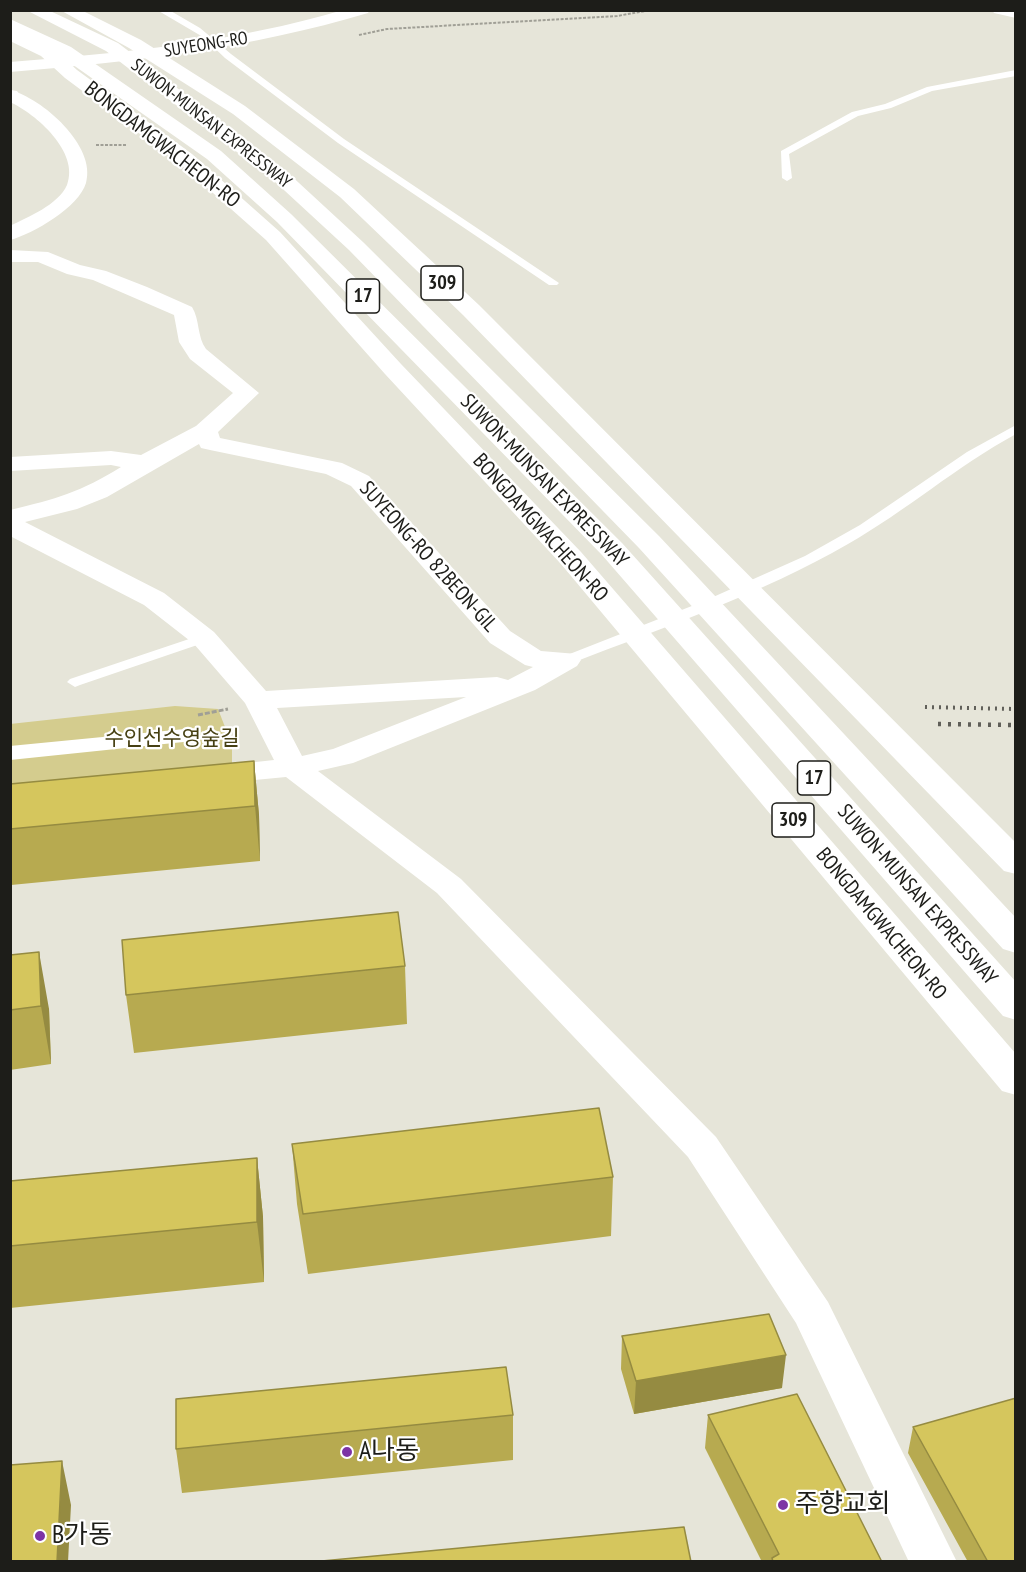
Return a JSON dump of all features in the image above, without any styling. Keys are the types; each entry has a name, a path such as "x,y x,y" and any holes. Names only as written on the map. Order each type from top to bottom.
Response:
{"main road":[{"name":"SUWON-MUNSAN EXPRESSWAY","path":"34,10 112,47 138,66 279,175 356,246 649,542 1016,941"},
{"name":"309","path":"68,10 135,44 239,110 347,193 471,310 1016,863"},
{"name":"SUYEONG-RO","path":"10,67 75,64 218,44 288,31 362,10"},
{"name":"SUWON-MUNSAN EXPRESSWAY","path":"10,24 214,155 353,286 612,549 1016,1007"},
{"name":"BONGDAMGWACHEON-RO","path":"10,34 75,64 273,236 393,369 571,558 1016,1081"},
{"path":"10,74 75,64"}],"street":[{"path":"999,10 1016,13"},
{"path":"10,234 38,219 71,193 78,182 76,163 69,145 48,118 11,95"},
{"path":"10,256 41,255 74,270 99,275 140,291 183,312 190,342 198,354 247,393 205,431 98,492 68,504 10,518"},
{"name":"SUYEONG-RO 82BEON-GIL","path":"205,431 210,443 333,468 360,481 500,637 535,659 567,660"},
{"path":"10,464 111,458 145,464"},
{"path":"10,525 154,599 204,638 246,703 293,767 449,886 702,1147 813,1314 933,1562"},
{"path":"176,777 293,767 342,756 525,684 567,660"},
{"path":"246,703 525,684"},
{"path":"10,753 188,726"}],"lane":[{"path":"161,10 192,25 218,44 228,56 341,141 553,283"},
{"path":"787,178 784,153 855,114 888,106 930,89 1016,73"},
{"path":"567,660 772,579 852,535 983,446 1016,429"},
{"path":"75,682 204,638"}],"path":[{"path":"351,36 387,29 617,16 651,10"},
{"path":"69,145 134,145"},
{"path":"188,726 212,714 246,703"}],"green space":[{"name":"수인선수영숲길","path":"175,706 218,709 232,745 232,766 11,788 10,724"}],"building":[{"path":"254,761 255,806 10,829 10,784"},
{"path":"398,912 405,966 126,995 122,940"},
{"path":"39,952 41,1006 10,1010 10,955"},
{"path":"599,1108 613,1177 303,1214 292,1144"},
{"path":"257,1158 257,1222 10,1246 10,1181"},
{"path":"769,1314 786,1355 636,1381 622,1336"},
{"path":"506,1367 513,1415 176,1449 176,1399"},
{"name":"주향교회","path":"797,1394 882,1562 773,1562 772,1558 779,1554 708,1415"},
{"path":"1016,1398 1016,1562 988,1562 913,1427"},
{"path":"62,1461 57,1562 10,1562 10,1465"},
{"path":"684,1527 691,1562 311,1562"}],"railway":[{"path":"925,707 1016,709"},
{"path":"938,724 1016,725"}],"place":[{"name":"A나동","path":"347,1452"},
{"name":"주향교회","path":"783,1505"},
{"name":"B가동","path":"40,1536"}]}
